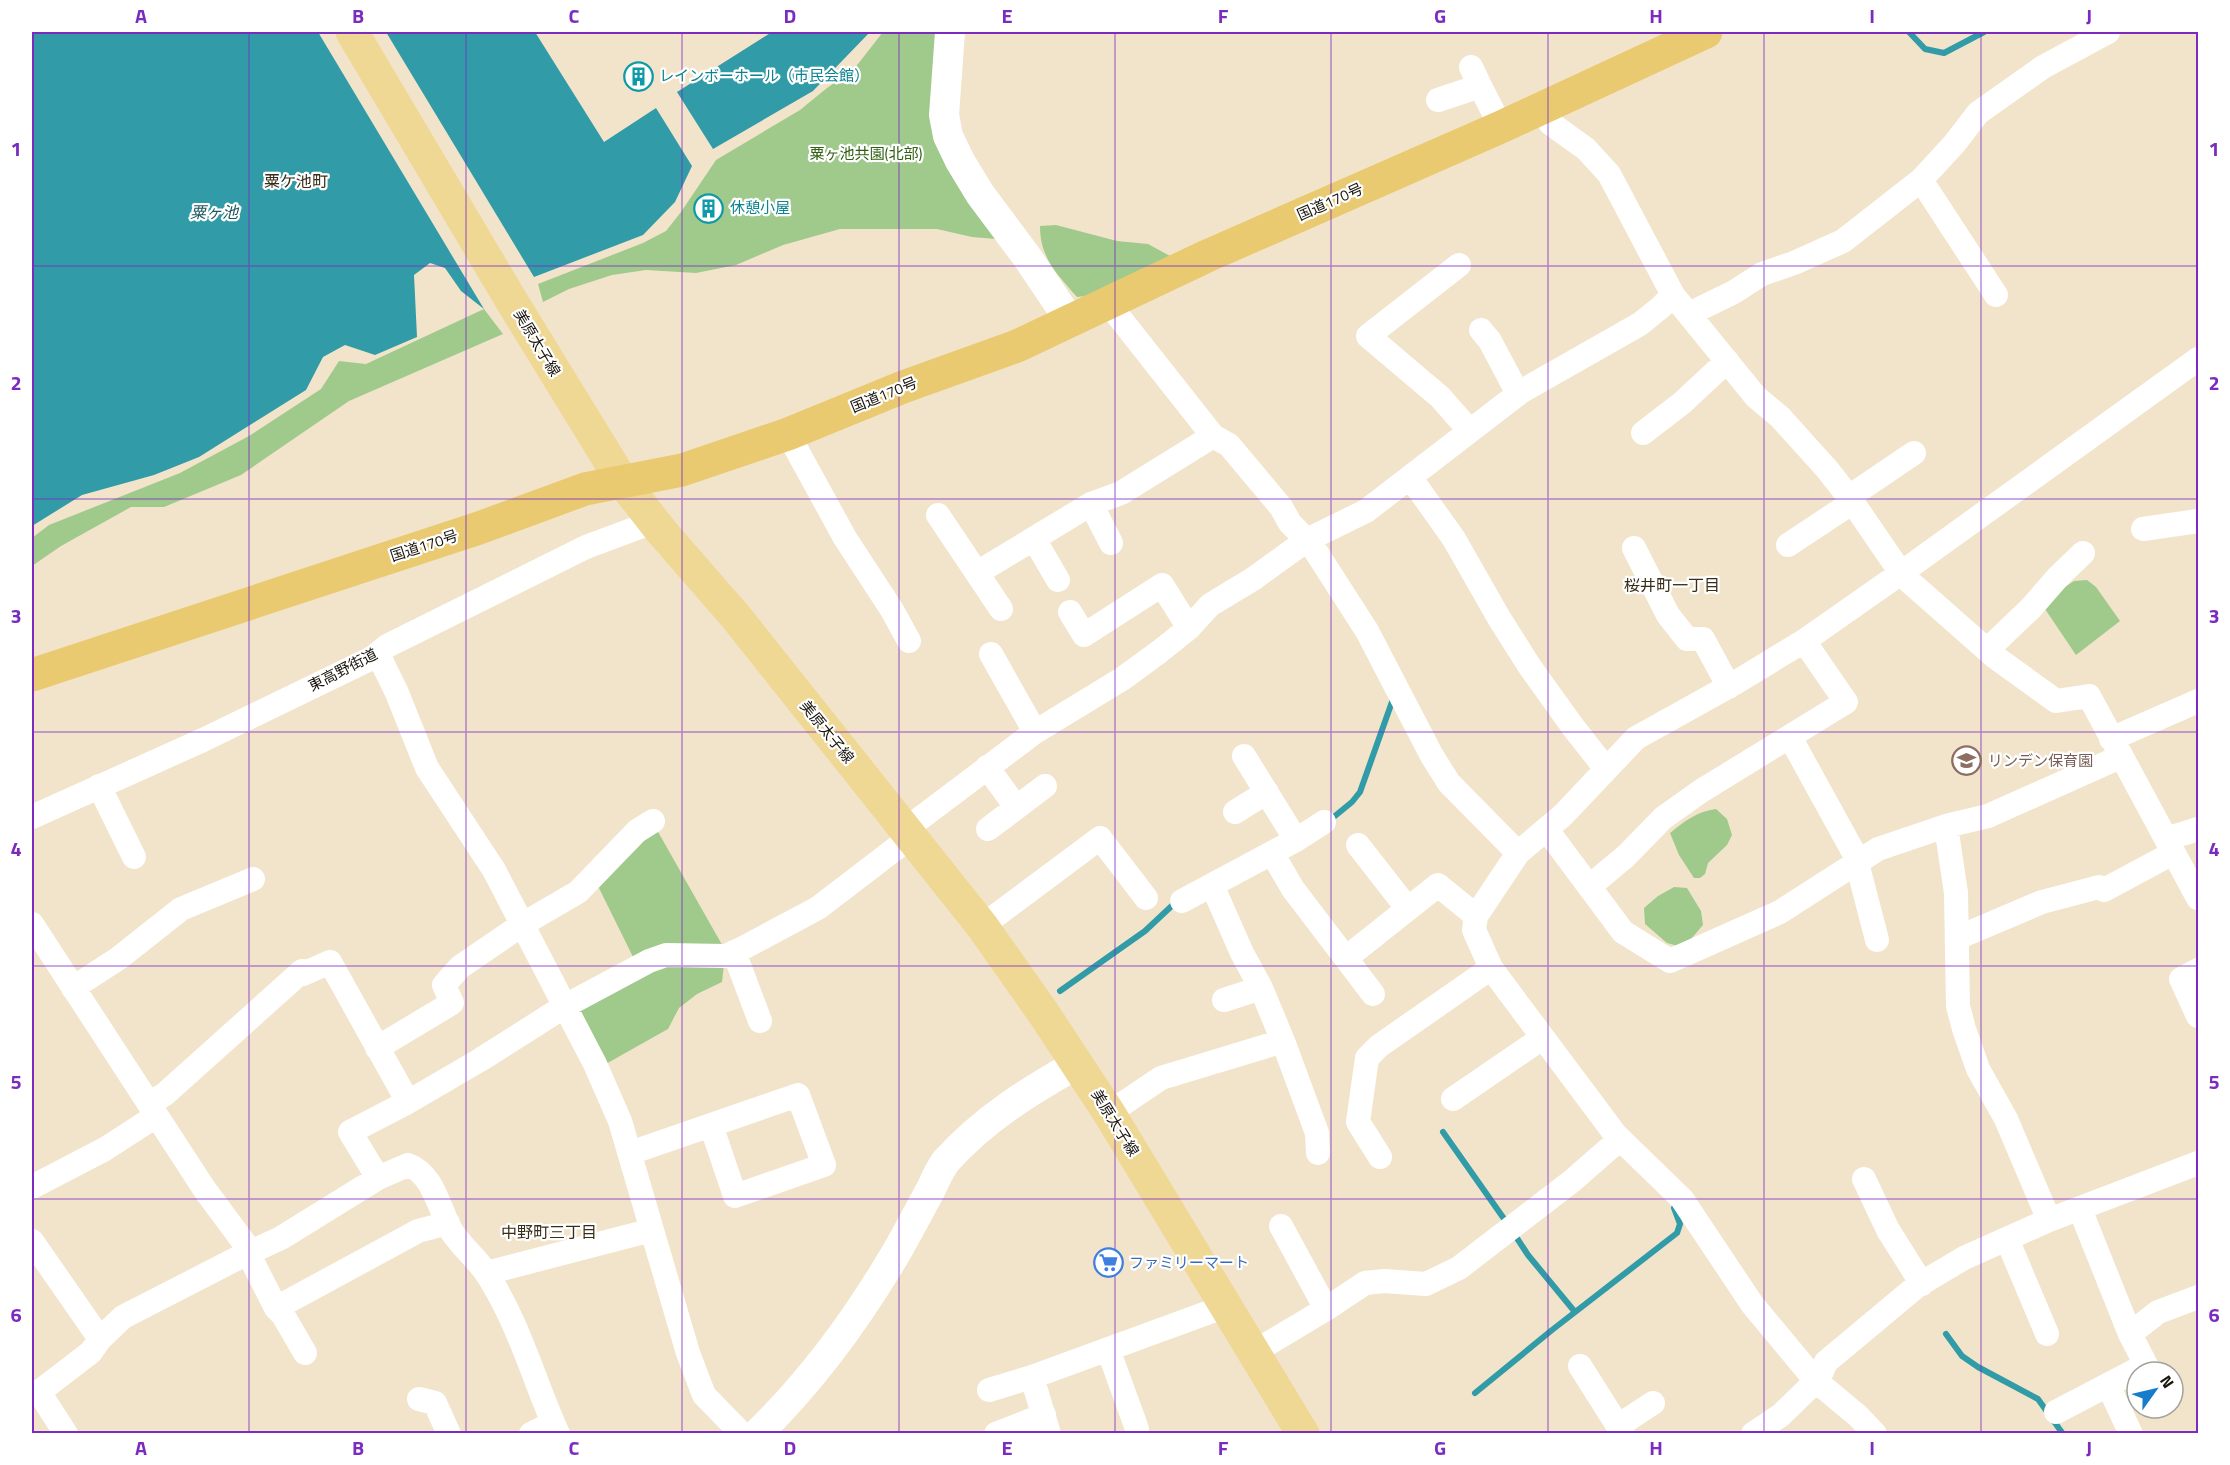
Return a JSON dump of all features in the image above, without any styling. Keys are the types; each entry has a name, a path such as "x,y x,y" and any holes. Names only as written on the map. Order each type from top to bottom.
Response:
{"highway":[{"name":"国道170号","path":"32,675 479,528 585,489 682,470 788,434 903,387 1017,346 1207,256 1501,127 1706,32"}],"main road":[{"name":"美原太子線","path":"352,32 511,300 622,481 653,522 736,617 982,926 1109,1113 1303,1434"}],"street":[{"path":"950,32 944,115 948,136 980,194 1027,257 1064,312 1068,322"},
{"path":"1689,314 1734,292 1762,274 1794,263 1843,241 1921,180 1955,143 1978,113 2043,67 2108,32"},
{"path":"1438,100 1476,77 1501,127"},
{"path":"1543,107 1550,123 1586,149 1609,174 1672,295 1756,397 1800,438 1851,500 1901,573 1987,650 2056,701 2089,696 2199,898"},
{"path":"1921,180 1996,295"},
{"path":"1459,265 1368,336 1440,397 1470,431"},
{"path":"378,1178 350,1132 408,1102 565,1006 649,961 666,956 726,956 818,908 987,767 1035,732 1122,679 1189,628 1210,605 1253,579 1307,540 1366,511 1518,394 1640,324 1672,295"},
{"path":"1108,303 1213,436 1229,445 1281,507 1290,523 1307,540 1367,631 1432,756 1449,783 1518,853"},
{"path":"1481,330 1490,340 1518,394"},
{"path":"1875,1434 1858,1416 1816,1381 1752,1304 1682,1200 1620,1139 1542,1038 1491,968 1473,930 1476,916 1518,853 1563,815 1636,738 1728,687 1804,641 2199,358"},
{"path":"1643,433 1682,403 1727,361"},
{"path":"788,434 844,538 892,610 909,641"},
{"path":"977,573 1091,504 1121,493 1213,436"},
{"path":"1788,545 1914,453"},
{"path":"1410,477 1454,539 1498,618 1530,667 1606,769"},
{"path":"1091,504 1111,543"},
{"path":"938,515 1001,609"},
{"path":"2143,530 2199,521"},
{"name":"東高野街道","path":"32,816 203,740 378,654 387,646 586,547 653,522"},
{"path":"1034,539 1058,580"},
{"path":"1634,548 1668,615 1687,639 1703,639 1728,687"},
{"path":"1987,650 2083,553"},
{"path":"1070,612 1084,635 1162,585 1189,628"},
{"path":"1590,886 1626,856 1663,818 1701,791 1846,702 1804,641"},
{"path":"378,654 397,693 427,768 494,870 595,1064 620,1121 688,1353 704,1395 742,1434"},
{"path":"991,654 1035,732"},
{"path":"1547,830 1623,932 1670,961 1780,912 1878,849 1946,826 1988,816 2199,701"},
{"path":"1790,737 1857,861 1877,940"},
{"path":"1244,756 1296,840"},
{"path":"987,767 1016,807"},
{"path":"99,786 134,857"},
{"path":"988,829 1045,786"},
{"path":"1235,812 1267,792"},
{"path":"377,1048 452,1003 444,985 460,967 523,924 578,892 637,831 653,821"},
{"path":"1182,901 1296,840 1324,822"},
{"path":"1946,826 1956,893 1958,1006 1964,1029 1978,1069 2006,1119 2049,1220"},
{"path":"1957,938 2043,903 2099,887 2103,890 2199,829"},
{"path":"982,926 1100,838 1146,898"},
{"path":"1358,845 1408,909"},
{"path":"1272,853 1293,889 1373,994"},
{"path":"73,988 119,958 181,909 253,879"},
{"path":"1212,885 1242,954 1261,988 1283,1041 1317,1133 1318,1153"},
{"path":"1346,958 1438,885 1476,916"},
{"path":"32,924 152,1110 249,1253 276,1308 283,1315 305,1353"},
{"path":"734,952 741,1000 760,1021"},
{"path":"32,1187 105,1149 152,1110 165,1094 302,971 303,974 330,962 408,1102"},
{"path":"1380,1157 1358,1122 1368,1058 1379,1046 1491,968"},
{"path":"2199,970 2181,979 2199,1016"},
{"path":"1224,1000 1261,988"},
{"path":"1453,1099 1542,1038"},
{"path":"1109,1113 1161,1078 1283,1041"},
{"path":"757,1434 798,1391 864,1305 897,1252 944,1163 981,1126 1027,1093 1077,1064"},
{"path":"630,1153 711,1125 798,1095 824,1165 735,1196 711,1125"},
{"path":"1254,1352 1326,1310 1365,1283 1384,1281 1426,1284 1459,1268 1572,1181 1620,1139"},
{"path":"1753,1434 1781,1415 1816,1381 1826,1362 1922,1284 1965,1258 2049,1220 2199,1163"},
{"path":"66,1434 35,1394 91,1352 100,1339 123,1317 281,1238 378,1178 408,1165 419,1169 464,1249 486,1273 520,1338 556,1428 531,1434"},
{"path":"1864,1179 1888,1230 1922,1284"},
{"path":"2055,1412 2146,1365 2130,1334 2080,1209"},
{"path":"276,1308 418,1231 448,1223"},
{"path":"1281,1226 1326,1310"},
{"path":"486,1273 652,1230"},
{"path":"2007,1239 2047,1334"},
{"path":"32,1241 100,1339"},
{"path":"2130,1334 2158,1312 2199,1297"},
{"path":"988,1390 1032,1377 1226,1306"},
{"path":"1108,1349 1137,1434"},
{"path":"1580,1366 1621,1430 1653,1402"},
{"path":"996,1434 1047,1425 1032,1377"},
{"path":"2108,1385 2131,1434"},
{"path":"419,1399 435,1403 449,1434"}],"green space":[{"name":"粟ヶ池共園(北部)","path":"883,32 938,32 939,92 996,239 972,237 937,229 840,229 783,245 736,265 696,273 646,270 612,275 569,289 543,302 538,284 643,243 666,231 716,160 800,110 854,69"},
{"path":"1056,225 1117,241 1148,244 1170,256 1104,294 1077,297 1051,265 1043,247 1040,226"},
{"path":"484,309 503,334 349,401 241,475 164,507 131,507 61,546 32,566 32,538 49,525 180,473 249,436 321,389 339,361 366,364"},
{"path":"2087,580 2096,587 2120,621 2076,655 2041,603 2074,581"},
{"path":"1716,809 1727,819 1732,835 1727,845 1708,863 1705,874 1700,878 1694,878 1679,855 1670,833 1697,815"},
{"path":"657,830 725,950 635,961 595,880"},
{"path":"1674,887 1687,888 1701,911 1703,925 1691,939 1678,946 1667,943 1645,924 1644,908 1658,896"},
{"path":"661,963 724,964 722,982 697,994 679,1008 668,1029 604,1065 574,1011"}],"water":[{"name":"粟ヶ池","path":"32,32 318,32 484,309 461,291 445,268 430,263 414,275 417,337 375,355 345,345 323,357 306,390 199,457 154,475 82,495 32,526"},
{"path":"386,32 535,32 604,142 656,108 692,166 675,202 643,235 534,277"},
{"path":"772,32 870,32 813,91 713,149 677,92"}],"waterway":[{"path":"1909,32 1925,49 1944,53 1984,32"},
{"path":"1330,820 1352,802 1360,792 1393,699"},
{"path":"1060,991 1145,931 1177,901"},
{"path":"1443,1132 1507,1223"},
{"path":"1475,1393 1677,1233 1680,1224 1674,1208"},
{"path":"1513,1232 1528,1255 1575,1312"},
{"path":"1946,1334 1962,1356 2038,1399 2063,1434"}],"place":[{"name":"レインボーホール（市民会館）","path":"638,76"},
{"name":"休憩小屋","path":"709,208"},
{"name":"リンデン保育園","path":"1967,761"},
{"name":"ファミリーマート","path":"1108,1263"}],"district":[{"name":"粟ケ池町","path":"296,181"},
{"name":"桜井町一丁目","path":"1672,585"},
{"name":"中野町三丁目","path":"549,1232"}]}
